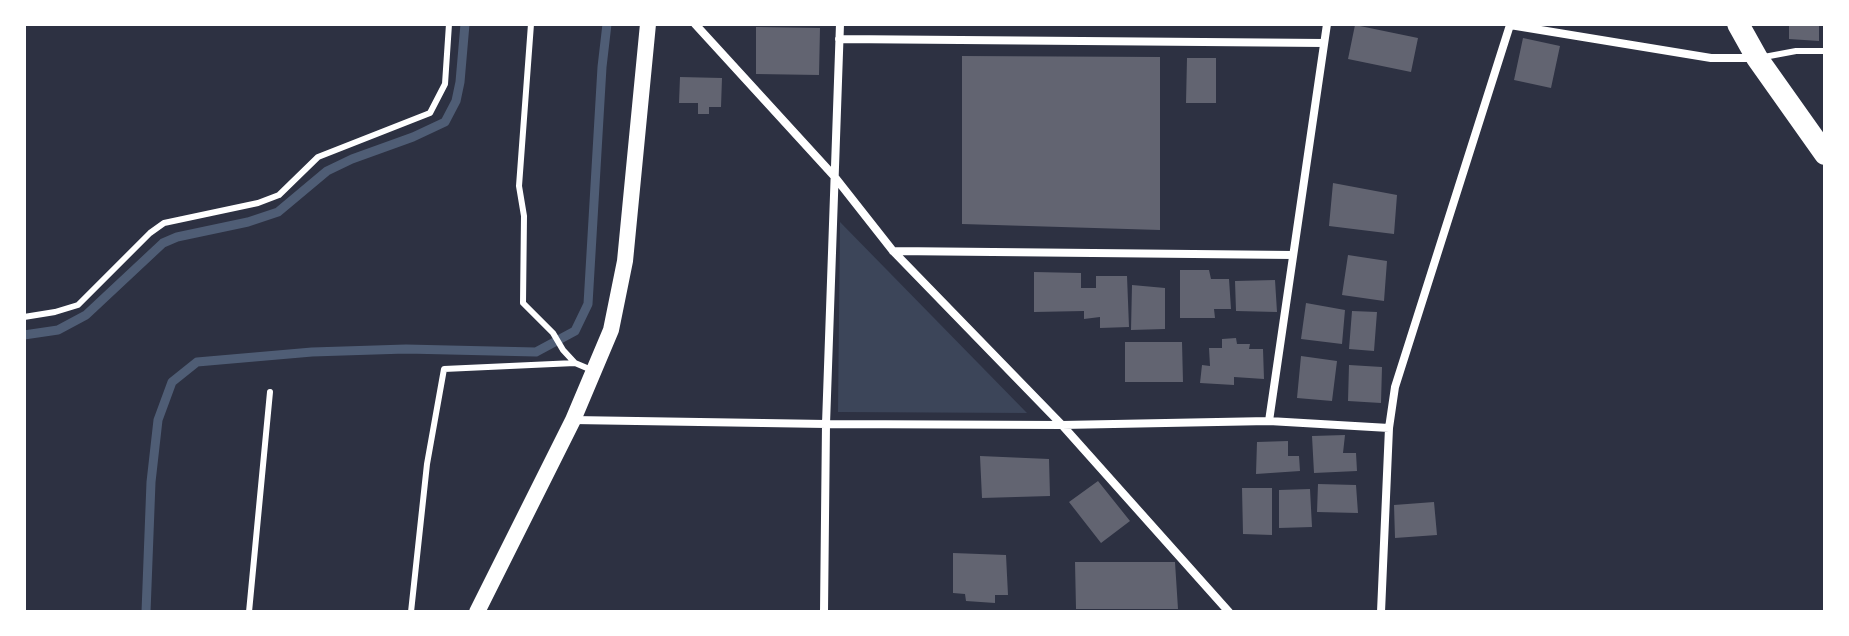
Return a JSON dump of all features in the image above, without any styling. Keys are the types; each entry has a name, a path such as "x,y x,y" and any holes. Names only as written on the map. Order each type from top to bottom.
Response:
{"highway":[{"path":"1738,24 1757,58 1825,154"}],"main road":[{"path":"477,612 573,420 611,330 625,261 648,24"}],"street":[{"path":"695,24 834,176 893,251 1062,425 1229,612"},
{"path":"824,612 826,424 840,24"},
{"path":"1269,421 1327,24"},
{"path":"1381,612 1389,428 1395,387 1510,24 1711,58 1757,58"},
{"path":"839,39 1324,43"},
{"path":"893,251 1293,255"},
{"path":"573,420 1062,425 1269,421 1389,428"}],"lane":[{"path":"24,317 78,305 150,233 164,223 258,203 279,195 318,157 430,113 445,84 449,24"},
{"path":"531,24 519,186 524,216 523,303 553,333 575,363"},
{"path":"1757,58 1796,51 1825,51"},
{"path":"411,612 427,464 444,369 575,363 595,371"},
{"path":"249,612 270,392"}],"shaded area":[{"path":"840,222 1027,413 838,412"}],"building":[{"path":"1789,24 1819,24 1819,41 1789,39"},
{"path":"1355,25 1418,38 1411,72 1348,59"},
{"path":"756,27 820,28 819,75 756,74"},
{"path":"1523,38 1560,46 1551,88 1514,80"},
{"path":"962,56 1160,57 1160,230 962,224"},
{"path":"1187,58 1216,58 1216,103 1186,103"},
{"path":"680,77 722,78 721,107 709,107 709,114 698,114 698,103 679,103"},
{"path":"1333,183 1397,195 1394,234 1329,226"},
{"path":"1348,255 1387,261 1384,301 1342,295"},
{"path":"1180,270 1209,270 1211,279 1229,279 1231,309 1214,309 1215,318 1180,318"},
{"path":"1034,272 1081,273 1081,288 1096,288 1096,276 1127,276 1129,327 1100,328 1100,317 1084,319 1084,311 1034,312"},
{"path":"1275,280 1277,312 1236,311 1235,281"},
{"path":"1132,285 1165,288 1165,329 1131,330"},
{"path":"1306,303 1345,310 1342,344 1301,339"},
{"path":"1352,311 1377,312 1374,351 1349,349"},
{"path":"1236,338 1237,344 1250,344 1249,349 1263,349 1264,379 1234,377 1234,385 1200,383 1202,365 1210,366 1209,348 1222,348 1222,339"},
{"path":"1125,342 1182,342 1183,382 1125,382"},
{"path":"1301,356 1337,361 1332,401 1297,398"},
{"path":"1349,365 1382,367 1381,403 1348,401"},
{"path":"1345,435 1343,453 1356,453 1357,471 1314,473 1312,436"},
{"path":"1288,441 1288,456 1299,456 1300,471 1256,474 1257,442"},
{"path":"980,456 1049,459 1050,496 982,498"},
{"path":"1098,481 1130,521 1101,543 1069,502"},
{"path":"1318,484 1356,485 1358,513 1317,512"},
{"path":"1242,488 1272,488 1272,535 1243,534"},
{"path":"1310,489 1312,527 1279,528 1279,490"},
{"path":"1434,502 1437,535 1395,538 1394,505"},
{"path":"953,553 1006,555 1008,595 995,595 995,603 966,601 965,594 953,593"},
{"path":"1075,562 1175,562 1178,609 1076,609"}],"waterway":[{"path":"24,335 58,330 86,315 163,243 278,212 327,171 445,122 456,101 460,82 465,24"},
{"path":"146,612 151,482 158,420 172,382 197,362 312,352 406,349 536,352 575,331 588,304 607,24"}]}
